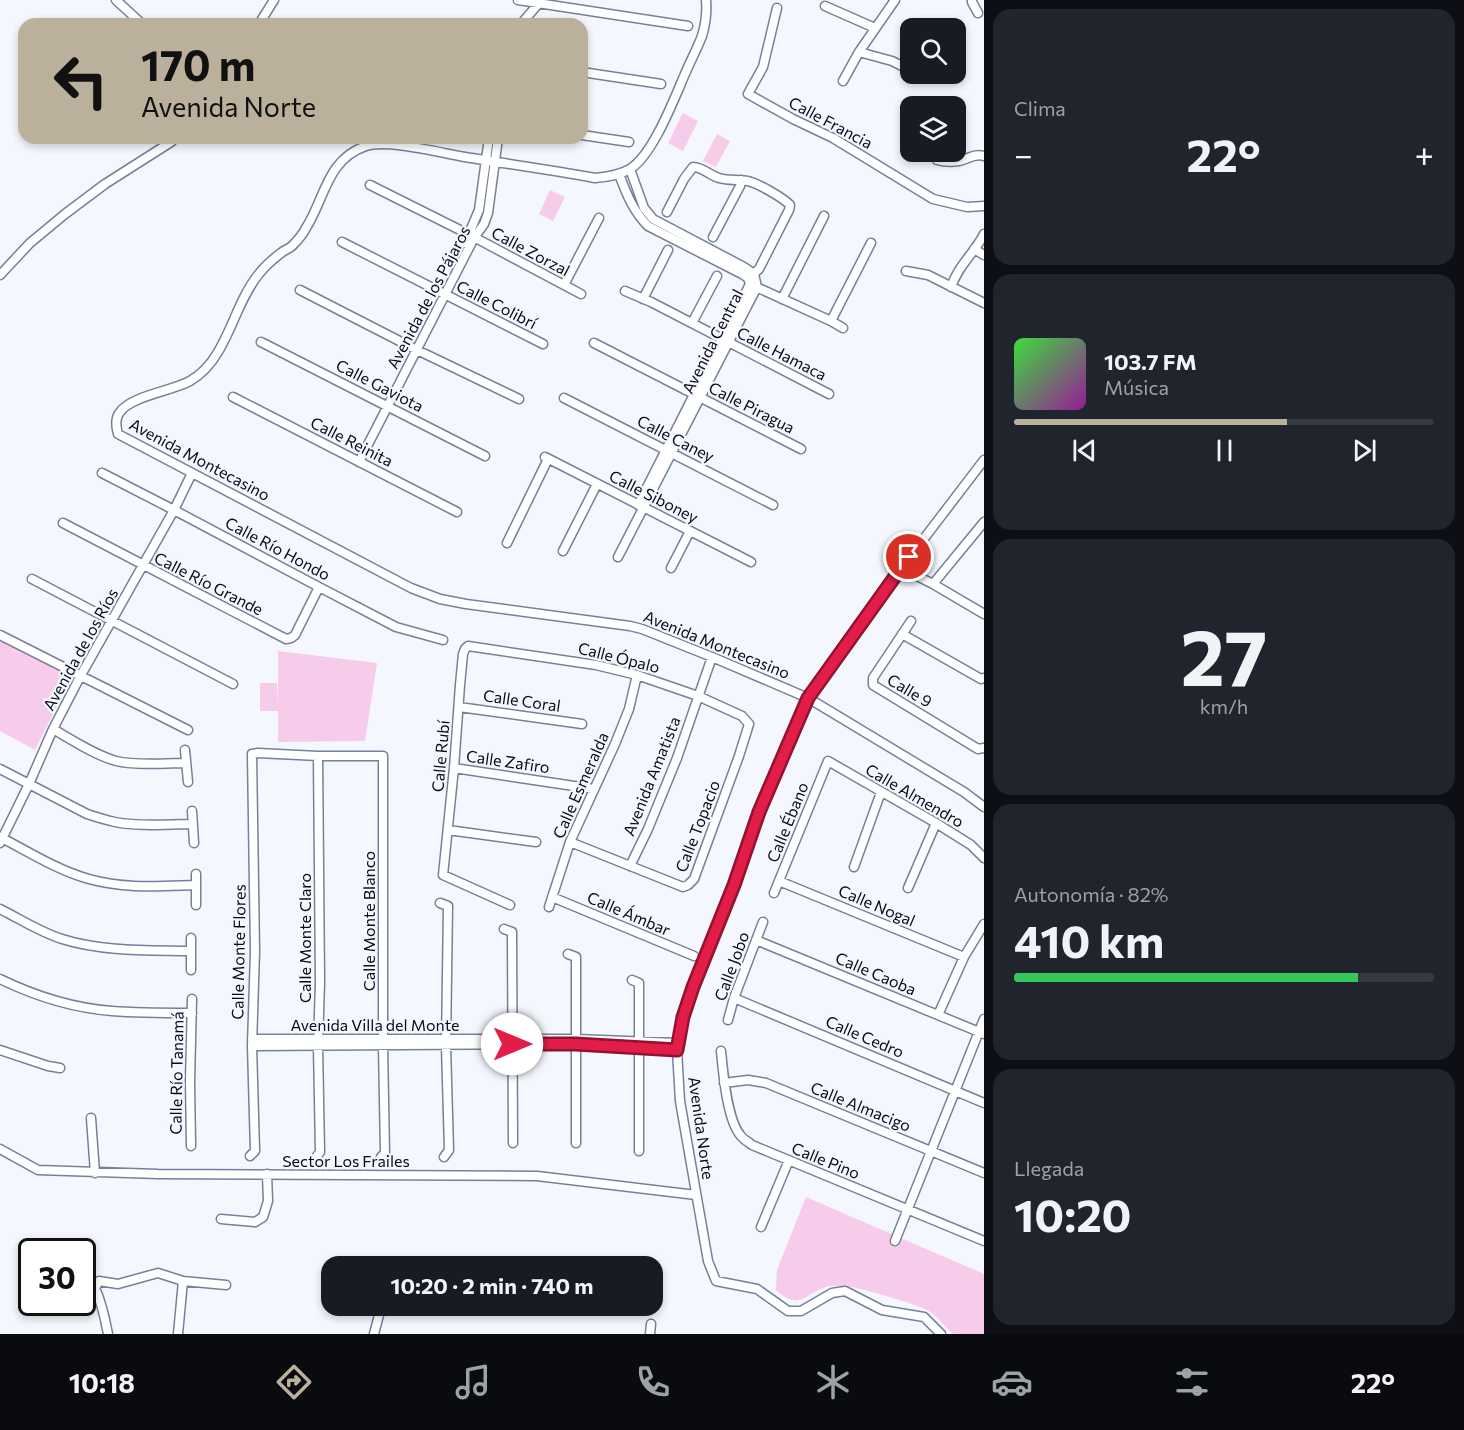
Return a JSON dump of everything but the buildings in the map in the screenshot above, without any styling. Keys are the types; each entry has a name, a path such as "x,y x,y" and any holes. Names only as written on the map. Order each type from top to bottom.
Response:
{"street":[{"path":"116,0 136,18"},
{"path":"262,18 274,0"},
{"path":"518,0 537,1 688,26"},
{"name":"Avenida Montecasino","path":"706,0 702,35 698,46 658,134 645,155 630,169 619,174 595,177 387,144 368,145 354,151 339,163 327,182 305,230 293,245 259,273 250,286 218,352 208,367 189,382 150,395 119,412 116,423 118,434 411,588 440,599 466,604 642,629 808,698 964,792 984,807"},
{"path":"843,81 859,52 895,0"},
{"path":"972,0 978,13"},
{"path":"520,18 537,1"},
{"path":"525,18 537,1"},
{"path":"825,6 875,28"},
{"name":"Calle Francia","path":"777,8 763,67 748,94 833,138 933,199 967,207 984,206"},
{"path":"859,52 900,66"},
{"path":"588,73 661,84"},
{"path":"588,136 629,142"},
{"path":"0,275 30,243 65,214 105,184 168,144"},
{"name":"Avenida de los Pájaros","path":"489,144 490,161"},
{"name":"Avenida de los Pájaros","path":"357,461 472,236 496,144"},
{"path":"966,159 979,154 984,156"},
{"path":"667,212 693,167 725,179 749,181 784,199 789,205 789,210 752,281 782,299 843,328"},
{"name":"Avenida Central","path":"630,169 644,208 653,219 680,238"},
{"name":"Avenida Central","path":"618,557 640,506 725,341 752,281 696,246 648,226 638,216 619,174"},
{"path":"713,237 741,180"},
{"name":"Calle Zorzal","path":"370,185 581,294"},
{"path":"782,299 824,216"},
{"path":"564,285 599,218"},
{"path":"951,287 956,274 984,234"},
{"name":"Calle Colibrí","path":"342,242 543,344"},
{"path":"831,321 871,243"},
{"path":"974,249 984,255"},
{"path":"643,299 668,250"},
{"path":"906,271 928,275 984,303"},
{"path":"692,323 717,276"},
{"path":"300,290 414,349 519,399"},
{"name":"Calle Hamaca","path":"625,291 829,394"},
{"name":"Calle Gaviota","path":"261,342 485,456"},
{"name":"Calle Piragua","path":"594,343 801,449"},
{"name":"Calle Reinita","path":"233,397 457,512"},
{"name":"Calle Caney","path":"564,398 773,505"},
{"name":"Calle Siboney","path":"507,543 547,458 751,562"},
{"name":"Avenida Norte","path":"942,1334 924,1317 882,1310 845,1291 832,1293 801,1311 788,1311 757,1289 716,1281 708,1261 680,1101 678,1047 689,996 734,885 759,812 808,698 903,566 984,460"},
{"name":"Calle Río Hondo","path":"102,473 396,627 443,640"},
{"name":"Avenida de los Ríos","path":"1,840 81,675 174,510 192,473"},
{"path":"563,551 597,484"},
{"path":"933,584 984,522"},
{"name":"Calle Río Grande","path":"63,523 286,639 295,635 319,588"},
{"path":"671,568 690,531"},
{"path":"913,574 983,612"},
{"path":"32,579 233,684"},
{"path":"910,621 902,634 981,679 984,678"},
{"name":"Calle 9","path":"902,634 873,678 873,685 978,749 984,748"},
{"path":"0,635 188,730"},
{"name":"Calle Ópalo","path":"472,646 596,664 637,675 698,696 742,716 749,724"},
{"name":"Calle Rubí","path":"472,646 465,649 460,685 443,875 510,905"},
{"name":"Avenida Amatista","path":"630,866 677,758 712,657"},
{"name":"Calle Esmeralda","path":"549,907 570,842 629,709 637,675"},
{"name":"Calle Coral","path":"459,707 582,724"},
{"name":"Calle Topacio","path":"570,842 683,887 691,883 749,724"},
{"path":"53,729 114,760 133,764 186,763"},
{"path":"185,750 188,782"},
{"name":"Calle Monte Flores","path":"250,1156 255,1151 252,1042 255,951 252,754 318,756"},
{"name":"Calle Monte Blanco","path":"318,756 383,756 385,1153 381,1157"},
{"name":"Calle Monte Claro","path":"317,1156 320,1152 318,756"},
{"name":"Calle Almendro","path":"828,761 936,823 971,845 984,858"},
{"name":"Calle Ébano","path":"774,893 828,761"},
{"name":"Calle Zafiro","path":"454,768 594,789"},
{"path":"0,769 87,814 115,822 193,824"},
{"path":"854,867 881,792"},
{"path":"192,811 194,843"},
{"path":"908,888 936,823"},
{"path":"448,830 537,842"},
{"path":"1,840 89,879 119,885 196,885"},
{"path":"196,874 196,905"},
{"name":"Calle Nogal","path":"779,881 964,957"},
{"name":"Calle Ámbar","path":"552,897 694,956"},
{"path":"440,903 448,906 446,1042 449,1150 444,1157"},
{"path":"0,909 63,939 125,950 190,951"},
{"name":"Calle Jobo","path":"728,1020 763,922"},
{"path":"938,1015 964,957 984,924"},
{"path":"504,928 512,932 513,1143"},
{"path":"191,938 191,970"},
{"name":"Calle Caoba","path":"756,940 981,1033"},
{"path":"568,954 576,957 576,1143"},
{"path":"0,979 52,1000 78,1006 121,1012 192,1013"},
{"path":"632,981 639,983 639,1151"},
{"name":"Calle Cedro","path":"734,998 984,1103"},
{"name":"Calle Río Tanamá","path":"190,1146 192,999"},
{"path":"895,1241 955,1091 981,1033 984,1019"},
{"name":"Avenida Villa del Monte","path":"252,1042 576,1041 678,1047"},
{"path":"0,1050 60,1068"},
{"name":"Calle Pino","path":"721,1051 724,1083 734,1126 741,1137 752,1145 984,1241"},
{"name":"Calle Almacigo","path":"724,1083 748,1080 766,1083 984,1173"},
{"path":"91,1118 95,1173"},
{"name":"Sector Los Frailes","path":"0,1149 38,1170 95,1173 537,1176 696,1195"},
{"path":"761,1227 789,1160"},
{"path":"221,1219 255,1222 263,1217 268,1202 267,1174"},
{"path":"108,1334 100,1297 95,1288 99,1281 118,1284 158,1273 183,1281 226,1285"},
{"path":"178,1334 183,1281"},
{"path":"374,1334 379,1316"}],"shaded area":[{"path":"683,113 698,121 683,151 668,143"},
{"path":"717,134 730,141 716,167 703,161"},
{"path":"550,190 565,197 553,221 539,214"},
{"path":"0,638 73,674 35,750 0,731"},
{"path":"278,651 377,663 365,741 278,742 278,711 260,711 260,683 277,683 278,707"},
{"path":"806,1197 984,1274 984,1334 953,1334 932,1313 923,1308 850,1287 828,1286 796,1300 790,1300 776,1290 777,1270"}],"route":[{"path":"512,1044 576,1044 677,1050 686,1005 734,885 759,812 808,698 909,557"}]}
